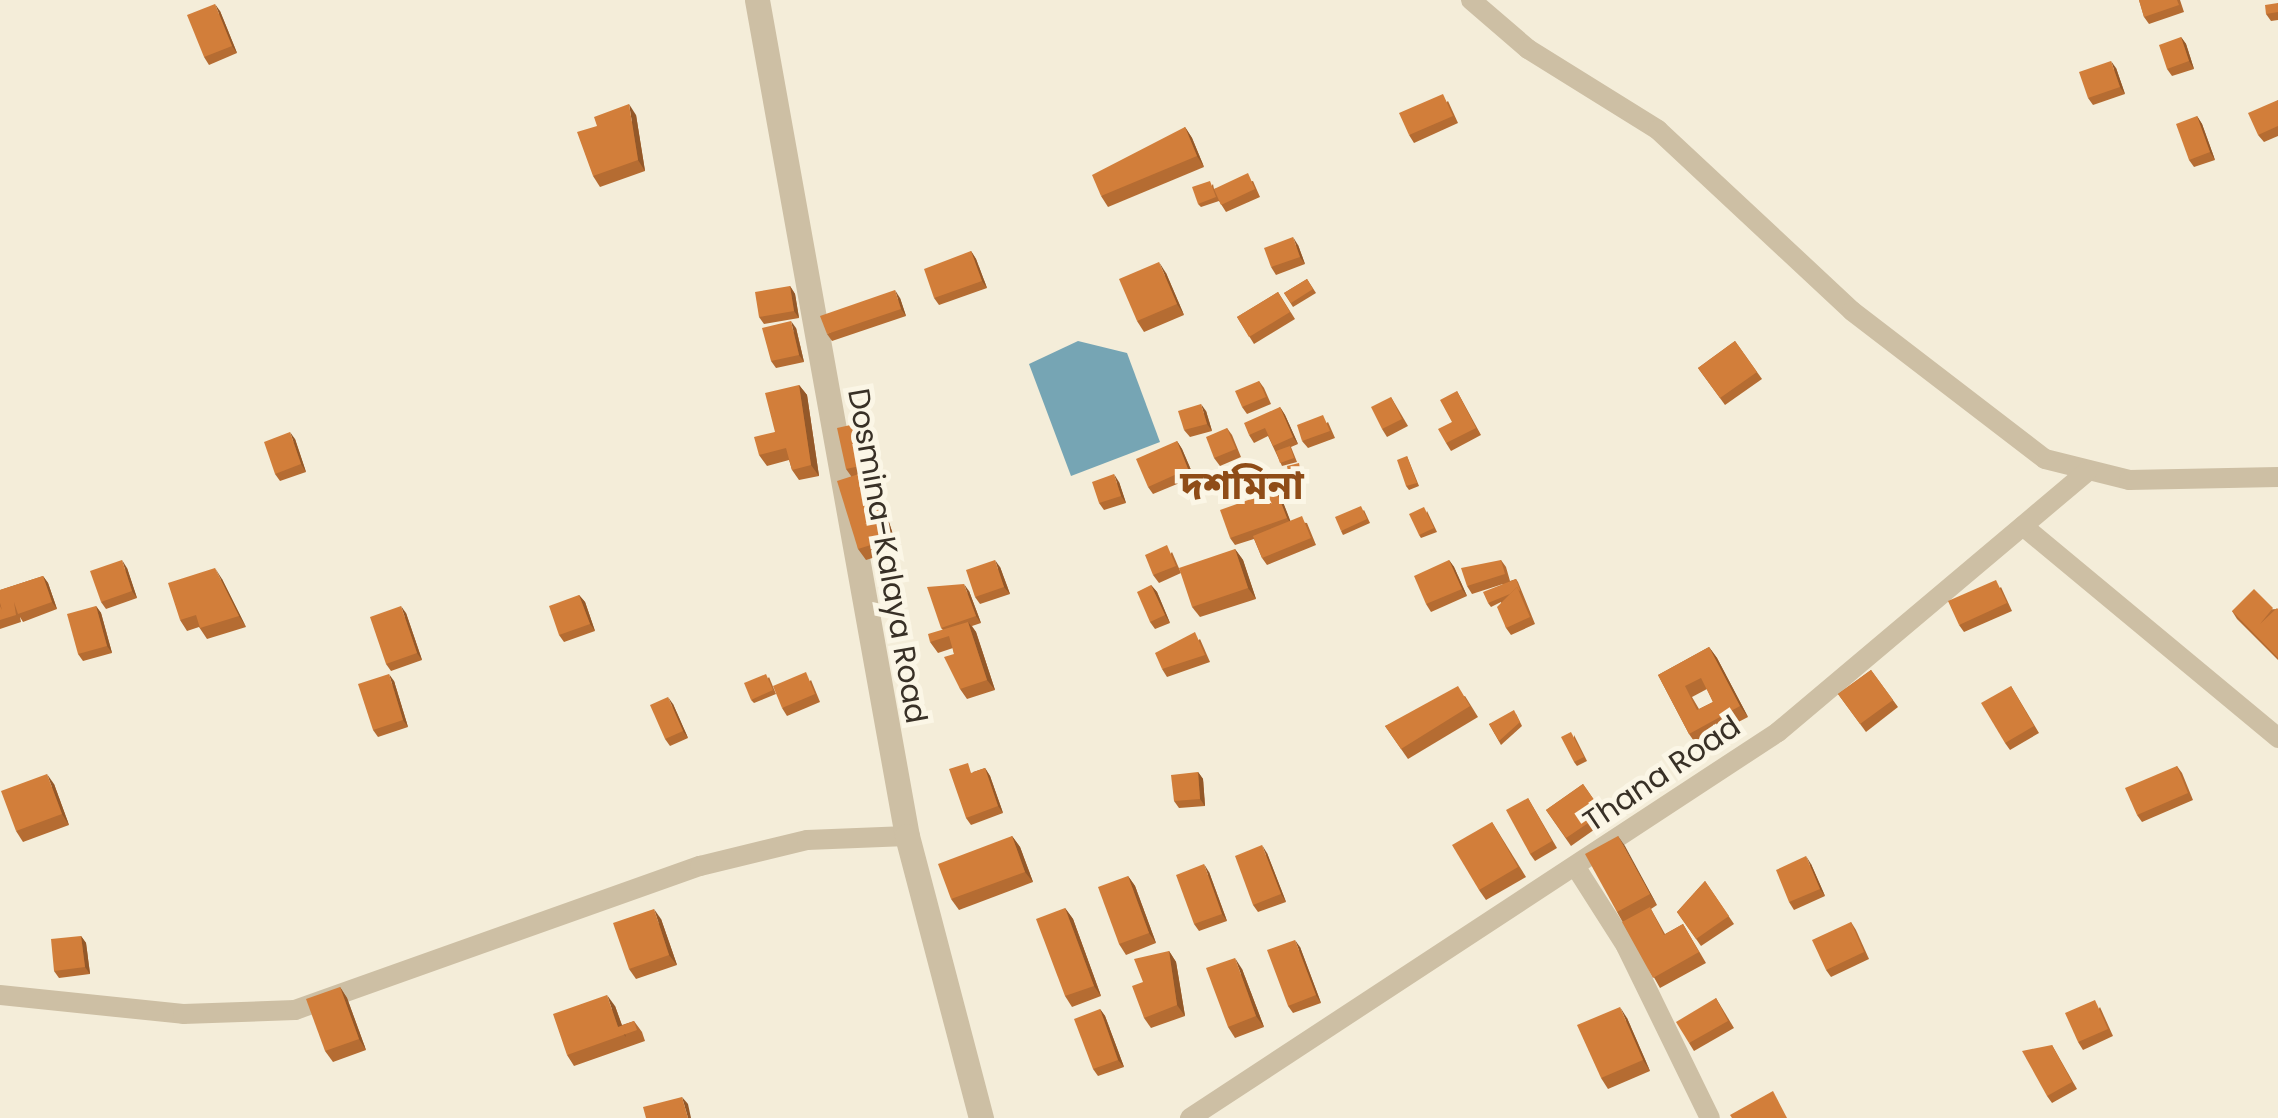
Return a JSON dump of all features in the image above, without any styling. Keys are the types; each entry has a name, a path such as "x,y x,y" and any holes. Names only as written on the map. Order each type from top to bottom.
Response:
{"street":[{"name":"Dosmina-Kalaya Road","path":"757,0 907,836 981,1118"},
{"path":"1471,0 1528,50 1658,130 1852,312 2044,459 2087,472 2190,483 2278,477"},
{"name":"Thana Road","path":"1190,1118 1577,868 1778,732 2087,472"},
{"path":"2023,526 2278,738"},
{"path":"0,996 184,1014 295,1010 700,866 807,840 907,836"},
{"path":"1577,868 1626,946 1710,1118"}],"water":[{"path":"1078,341 1127,353 1160,442 1071,476 1029,364"}],"building":[{"path":"2139,0 2177,0 2179,5 2144,17"},
{"path":"2278,3 2278,12 2266,14 2265,5"},
{"path":"215,4 232,46 204,57 187,15"},
{"path":"2181,37 2189,61 2167,69 2159,45"},
{"path":"2111,61 2120,87 2088,98 2079,72"},
{"path":"1443,94 1453,116 1409,135 1399,113"},
{"path":"2278,100 2278,126 2258,135 2248,113"},
{"path":"629,104 638,160 593,176 577,132 597,126 594,117"},
{"path":"2197,116 2210,152 2189,160 2176,124"},
{"path":"1185,127 1197,156 1101,196 1092,175"},
{"path":"1248,173 1255,189 1221,205 1214,189"},
{"path":"1210,181 1216,197 1198,204 1192,187"},
{"path":"1293,237 1300,257 1271,267 1264,248"},
{"path":"971,251 982,281 934,298 924,269"},
{"path":"1159,262 1177,304 1137,321 1119,279"},
{"path":"1307,279 1313,289 1291,303 1284,293"},
{"path":"790,286 794,311 759,317 755,292"},
{"path":"895,290 901,309 827,334 820,316"},
{"path":"1278,292 1290,312 1249,337 1237,317"},
{"path":"791,321 799,355 771,361 762,328"},
{"path":"1735,341 1757,372 1720,398 1698,368"},
{"path":"1259,381 1266,397 1242,407 1235,391"},
{"path":"799,385 811,465 792,470 786,448 759,455 754,437 775,432 765,393"},
{"path":"1457,391 1476,428 1446,443 1438,429 1452,422 1440,400"},
{"path":"1391,397 1402,419 1382,429 1371,407"},
{"path":"1201,404 1207,424 1184,430 1178,411"},
{"path":"1280,407 1293,437 1273,446 1265,428 1249,435 1244,423"},
{"path":"1323,415 1330,431 1302,441 1297,425"},
{"path":"864,422 874,463 846,469 837,428"},
{"path":"1227,428 1236,449 1214,458 1206,437"},
{"path":"290,432 301,464 275,474 264,442"},
{"path":"1177,441 1188,469 1148,487 1136,459"},
{"path":"1290,446 1294,458 1280,463 1276,451"},
{"path":"1407,456 1417,483 1406,486 1397,460"},
{"path":"1299,463 1302,480 1290,482 1287,466"},
{"path":"868,471 890,539 858,549 837,481"},
{"path":"1114,474 1121,496 1099,503 1092,482"},
{"path":"1276,490 1287,518 1230,538 1220,510"},
{"path":"1361,506 1367,519 1341,531 1335,517"},
{"path":"1424,507 1434,528 1419,535 1409,514"},
{"path":"1302,516 1311,538 1262,558 1253,536"},
{"path":"1167,545 1176,566 1153,575 1145,555"},
{"path":"1235,549 1248,588 1192,607 1179,568"},
{"path":"122,560 132,591 101,602 90,571"},
{"path":"995,560 1004,587 975,597 966,570"},
{"path":"1449,560 1462,589 1426,604 1414,576"},
{"path":"1501,560 1505,574 1467,586 1461,568"},
{"path":"215,568 239,616 200,628 196,615 180,620 168,583"},
{"path":"43,576 52,602 18,614 14,602 16,615 0,620 0,590"},
{"path":"1516,579 1519,591 1517,587 1488,603 1483,592"},
{"path":"1996,580 2007,603 1959,625 1948,601"},
{"path":"964,584 976,616 941,628 927,587"},
{"path":"1151,585 1165,615 1150,622 1137,592"},
{"path":"1517,587 1530,617 1506,628 1497,607"},
{"path":"2254,589 2273,608 2260,624 2278,609 2278,658 2232,611"},
{"path":"579,595 590,624 559,635 549,606"},
{"path":"96,606 107,646 78,654 67,614"},
{"path":"401,606 417,653 386,664 370,617"},
{"path":"968,622 987,680 960,689 944,657 954,654 949,636 930,642 928,634"},
{"path":"1195,632 1205,655 1162,669 1155,653"},
{"path":"1709,647 1740,706 1689,734 1658,675","holes":["1701,678 1713,702 1697,710 1685,686"]},
{"path":"1871,670 1893,700 1860,724 1838,694"},
{"path":"806,672 815,694 782,708 773,686"},
{"path":"389,674 403,720 373,730 358,684"},
{"path":"766,674 773,690 751,700 744,683"},
{"path":"1458,686 1470,706 1401,749 1385,726"},
{"path":"2011,686 2034,726 2005,743 1981,703"},
{"path":"668,697 683,731 665,739 650,705"},
{"path":"1514,710 1520,722 1499,741 1489,724"},
{"path":"1571,732 1584,757 1574,762 1561,737"},
{"path":"968,763 971,773 985,768 998,806 966,818 949,769"},
{"path":"2177,766 2188,793 2137,815 2125,788"},
{"path":"1198,772 1200,799 1174,801 1171,775"},
{"path":"47,774 62,814 16,831 1,791"},
{"path":"1583,784 1603,813 1566,838 1546,810"},
{"path":"1528,798 1552,841 1530,854 1506,810"},
{"path":"1492,822 1518,867 1479,890 1452,845"},
{"path":"1012,836 1025,872 951,899 938,864"},
{"path":"1618,836 1650,894 1617,912 1585,854"},
{"path":"1262,845 1281,894 1253,905 1235,856"},
{"path":"1806,856 1820,889 1789,902 1776,870"},
{"path":"1204,864 1222,914 1194,924 1176,875"},
{"path":"1128,876 1149,933 1119,944 1098,887"},
{"path":"1705,881 1729,916 1696,939 1677,912"},
{"path":"1650,907 1664,935 1683,924 1699,952 1653,978 1622,922"},
{"path":"1065,908 1094,986 1065,996 1036,919"},
{"path":"654,909 669,955 629,969 613,923"},
{"path":"1851,922 1864,952 1826,970 1812,940"},
{"path":"81,936 85,967 54,971 51,939"},
{"path":"1295,940 1316,995 1288,1006 1267,950"},
{"path":"1169,951 1177,1005 1144,1018 1132,986 1143,982 1134,959"},
{"path":"1235,958 1256,1016 1228,1027 1206,968"},
{"path":"340,987 359,1039 325,1051 306,999"},
{"path":"607,995 618,1027 634,1021 637,1030 567,1055 553,1014"},
{"path":"1716,998 1728,1021 1689,1043 1676,1022"},
{"path":"2095,1000 2108,1029 2078,1042 2065,1013"},
{"path":"1620,1007 1643,1060 1601,1078 1577,1025"},
{"path":"1100,1009 1118,1060 1093,1069 1074,1019"},
{"path":"2052,1045 2072,1082 2047,1096 2022,1051"},
{"path":"1773,1091 1787,1118 1730,1115"},
{"path":"682,1097 688,1118 646,1118 643,1107"}],"district":[{"name":"দশমিনা","path":"1242,485"}]}
